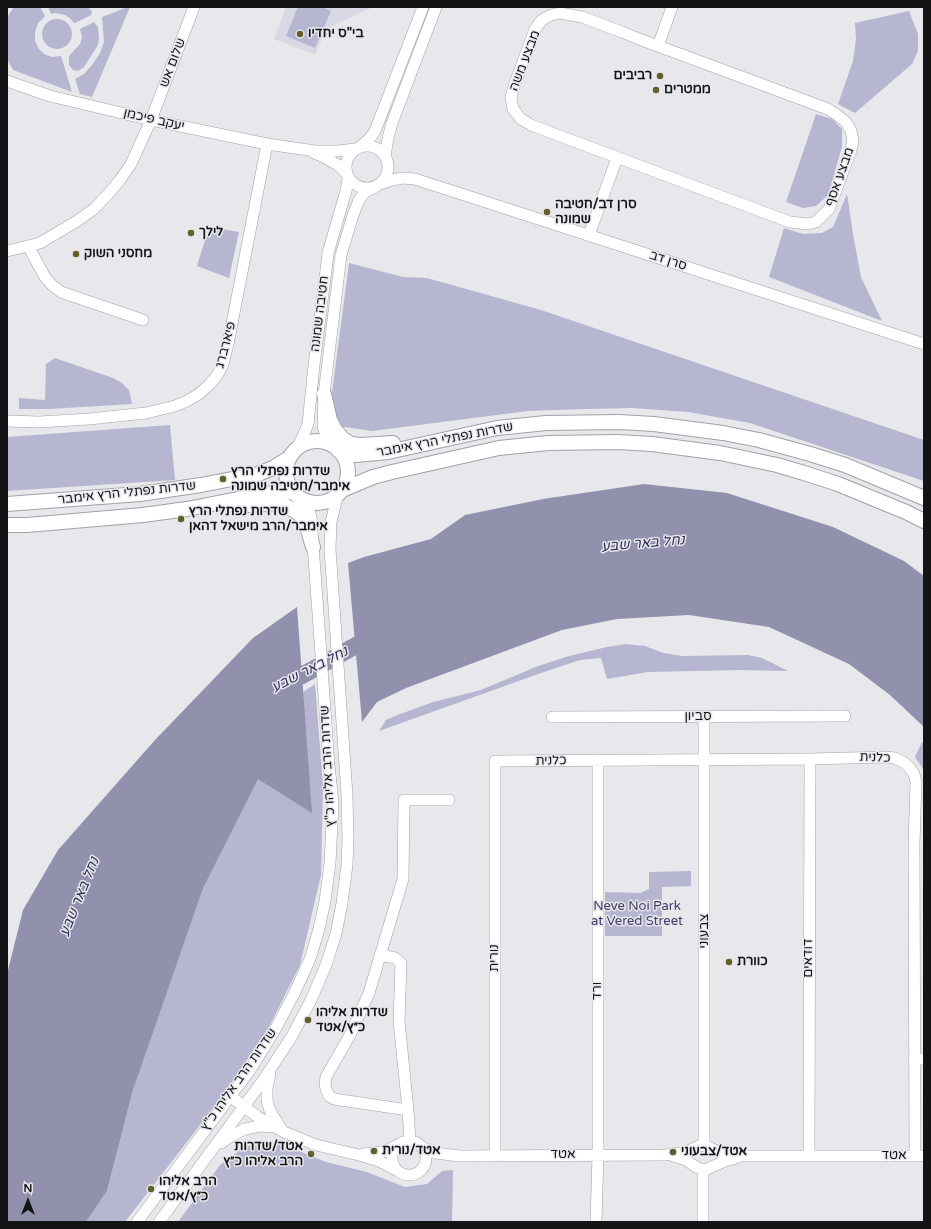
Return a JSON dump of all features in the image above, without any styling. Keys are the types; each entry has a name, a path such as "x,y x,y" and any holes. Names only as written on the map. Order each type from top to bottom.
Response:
{"main road":[{"path":"324,394 330,420 335,430 343,439 351,444 451,438"},
{"name":"שדרות נפתלי הרץ אימבר","path":"334,447 356,455 388,452 496,428 546,423 619,422 692,428 759,440 810,454 845,465 924,498"},
{"path":"312,442 320,442 334,447 345,461 348,474 346,482 340,493 328,501 319,503 309,502 296,495 288,484 286,475 286,466 292,454 303,444 312,442"},
{"name":"שדרות נפתלי הרץ אימבר","path":"340,493 373,477 499,448 565,442 618,442 690,448 769,464 838,484 924,520"},
{"name":"שדרות נפתלי הרץ אימבר","path":"7,504 140,494 201,485 258,474 273,468 292,454"},
{"name":"שדרות נפתלי הרץ אימבר","path":"7,525 143,515 187,509 263,494 296,495"},
{"path":"187,509 278,503 298,513 305,520 313,552"}],"street":[{"name":"שלום אש","path":"7,251 40,243 77,221 94,209 120,180 131,164 151,120 194,7"},
{"path":"358,147 372,146 382,152 386,159 388,167 387,173 378,185 365,188 356,186 347,176 345,167 348,157 358,147 371,138 423,7"},
{"path":"386,159 388,138 392,123 436,7"},
{"path":"658,46 672,7"},
{"name":"מבצע משה","path":"617,158 531,125 521,118 513,109 511,97 514,86 535,29 542,20 551,15 560,13 582,17 658,46"},
{"name":"מבצע אסף","path":"617,158 790,222 808,224 816,222 830,209 853,141 851,131 846,122 828,109 658,46"},
{"name":"יעקב פיכמן","path":"7,82 50,96 151,120 267,144 304,150 338,151 358,147"},
{"name":"פיארברג","path":"7,421 39,422 146,414 187,401 199,394 210,384 218,374 223,364 228,344 267,144"},
{"name":"יעקב פיכמן","path":"304,150 324,157 338,165 347,176"},
{"path":"589,236 617,158"},
{"name":"סרן דב","path":"386,159 415,179"},
{"name":"חטיבה שמונה","path":"292,454 308,424 328,253 346,191 347,176"},
{"name":"סרן דב","path":"378,185 402,178 415,179 923,344"},
{"name":"חטיבה שמונה","path":"334,447 323,427 324,394 342,256 353,215 359,200 365,192 378,185"},
{"path":"28,246 45,276 52,285 61,292 142,320"},
{"name":"שדרות הרב אליהו כ\"ץ","path":"158,1222 271,1069 292,1036 311,1000 326,965 336,934 342,904 347,865 348,802 330,550 331,522 340,493"},
{"name":"שדרות הרב אליהו כ\"ץ","path":"137,1222 250,1070 276,1028 295,992 310,959 319,929 325,901 330,863 333,802 313,552 312,517 308,508 296,495"},
{"name":"סביון","path":"552,717 845,716"},
{"name":"צבעוני","path":"704,717 704,1147"},
{"name":"כלנית","path":"495,761 810,759 886,757 895,758 909,767 914,774 916,782 914,844 919,1059 919,1156"},
{"name":"דודאים","path":"809,1156 810,759"},
{"name":"ורד","path":"596,1222 598,1155 598,760"},
{"name":"נורית","path":"495,761 495,1156"},
{"path":"408,1110 339,1101 329,1096 326,1089 326,1077 350,1035 369,993 403,879 404,800 449,800"},
{"path":"380,955 395,958 401,963 399,1022 410,1141"},
{"path":"271,1069 267,1088 267,1100 270,1111 280,1130"},
{"path":"230,1096 258,1117 280,1130 316,1145 359,1154 379,1161 403,1175 412,1176 417,1174 426,1164 424,1148 415,1142 410,1141 405,1141 383,1152 359,1154"},
{"path":"213,1148 245,1129 260,1126 280,1130"},
{"path":"396,1146 391,1160 396,1170"},
{"path":"704,1147 715,1156 714,1164 702,1167 692,1162 692,1154 704,1147"},
{"name":"אטד","path":"666,1155 704,1147 723,1154 745,1156 919,1156"},
{"name":"אטד","path":"424,1148 436,1153 459,1156 666,1155 680,1157 702,1167 745,1156"},
{"name":"אטד","path":"423,1169 438,1160 459,1156"},
{"path":"702,1167 703,1222"}],"shaded area":[{"name":"בי\"ס יחדיו","path":"286,7 373,7 326,29 315,55 274,39"}],"green space":[{"path":"14,7 40,7 45,16 38,23 35,32 35,41 39,49 44,54 52,57 61,56 72,92 13,70 7,59 7,20"},
{"path":"48,7 88,7 92,12 91,15 75,23 65,15 55,13 51,14"},
{"path":"130,7 92,97 80,94 75,79 84,74 100,53 104,42 102,17"},
{"path":"298,7 322,7 331,11 315,48 286,36"},
{"path":"909,11 918,34 918,51 912,64 855,113 838,104 853,61 856,39 855,23"},
{"path":"57,19 68,23 72,34 68,45 57,49 46,45 42,34 46,23"},
{"path":"94,22 98,27 98,45 84,67 78,71 73,70 69,65 69,56 80,44 82,37 80,29"},
{"path":"816,114 832,119 842,129 842,147 828,195 816,206 803,208 786,202"},
{"path":"847,194 861,277 882,321 769,277 784,228 803,234 822,233 833,227"},
{"path":"209,227 239,232 229,278 197,266"},
{"path":"349,263 403,277 427,278 541,310 924,440 924,481 750,423 688,412 632,408 528,411 372,431 338,426 331,400"},
{"path":"55,358 113,378 122,383 129,390 132,404 49,409 19,409 19,398 45,400 46,364"},
{"path":"170,425 175,480 7,491 7,437"},
{"path":"626,644 645,646 663,653 682,656 748,655 762,658 788,671 740,670 648,672 607,679 601,658 580,660 379,731 386,720 433,702 481,690 538,666 569,656"},
{"path":"315,684 323,786 321,875 300,965 269,1027 224,1094 125,1222 86,1222 107,1191 133,1090 251,727"},
{"path":"922,742 924,744 924,770 915,757"},
{"name":"Neve Noi Park at Vered Street","path":"691,871 691,886 662,887 662,936 605,936 605,892 640,893 649,889 649,872"},
{"path":"281,1144 326,1162 367,1172 405,1187 427,1184 442,1171 453,1170 452,1222 178,1222 220,1165 246,1146"}],"water":[{"path":"644,484 727,493 833,527 904,561 924,576 924,727 890,695 849,664 769,627 689,615 617,619 562,630 406,688 377,702 362,722 348,563 364,557 431,539 465,515 543,499"},
{"path":"297,607 312,813 258,779 203,888 133,1090 107,1191 86,1222 7,1222 7,974 23,910 58,850 155,740 253,638"}],"waterway":[{"name":"נחל באר שבע","path":"282,685 375,635"}],"place":[{"name":"בי\"ס יחדיו","path":"300,34"},
{"name":"רביבים","path":"660,76"},
{"name":"ממטרים","path":"656,90"},
{"name":"סרן דב/חטיבה שמונה","path":"547,212"},
{"name":"לילך","path":"191,233"},
{"name":"מחסני השוק","path":"76,254"},
{"name":"שדרות נפתלי הרץ אימבר/חטיבה שמונה","path":"223,479"},
{"name":"שדרות נפתלי הרץ אימבר/הרב מישאל דהאן","path":"181,519"},
{"name":"כוורת","path":"729,962"},
{"name":"שדרות אליהו כ״ץ/אטד","path":"308,1020"},
{"name":"אטד/נורית","path":"374,1151"},
{"name":"אטד/צבעוני","path":"673,1152"},
{"name":"אטד/שדרות הרב אליהו כ״ץ","path":"311,1154"},
{"name":"הרב אליהו כ״ץ/אטד","path":"151,1189"}]}
